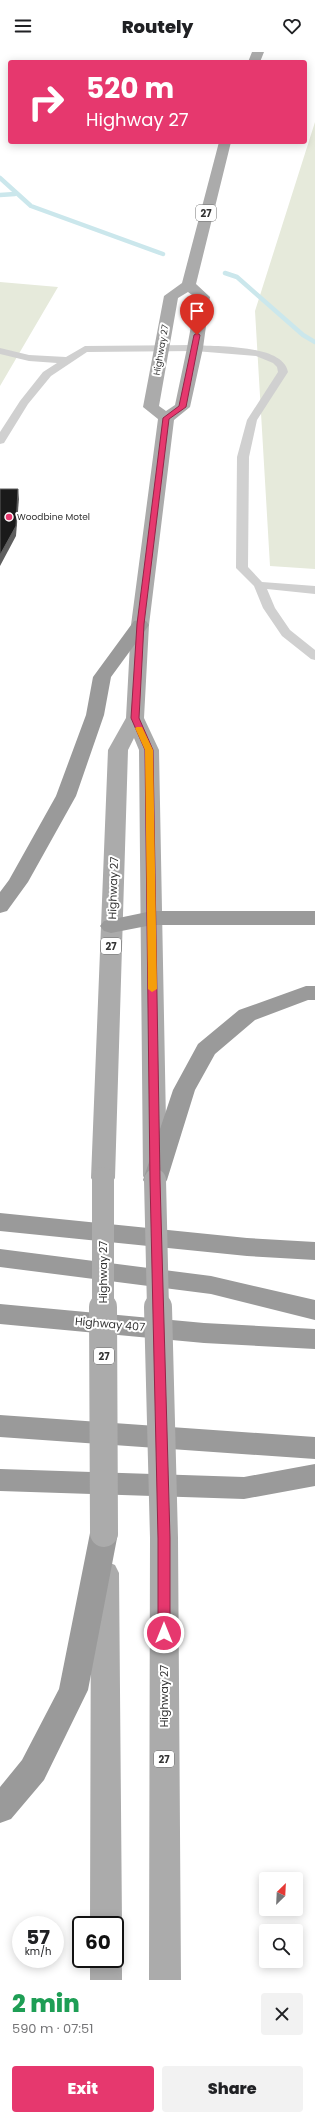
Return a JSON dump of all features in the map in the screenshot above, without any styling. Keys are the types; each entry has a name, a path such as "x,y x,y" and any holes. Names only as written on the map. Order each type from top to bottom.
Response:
{"highway":[{"path":"0,906 18,882 66,796 95,715 102,677 140,624"},
{"path":"111,926 152,918 315,918"},
{"path":"155,1180 184,1090 206,1049 247,1015 306,993 315,993"},
{"path":"0,1222 248,1247 315,1251"},
{"path":"0,1258 211,1285 315,1310"},
{"name":"Highway 407","path":"0,1314 204,1333 315,1339"},
{"path":"0,1426 315,1448"},
{"path":"0,1480 244,1488 315,1475"},
{"path":"0,1809 33,1770 73,1690 104,1533"}],"main road":[{"name":"27","path":"189,285 224,144"},
{"name":"Highway 27","path":"106,1916 103,1178 118,750 135,718 140,624 166,418 151,407 171,296 189,285"},
{"path":"166,418 182,407 195,348 202,297 189,285"},
{"name":"Highway 27","path":"135,718 149,750 155,1180 164,1538 164,1980"},
{"path":"106,1968 106,1980"}],"lane":[{"path":"0,441 24,403 47,374 85,349 195,348 258,353 278,361 282,366 283,372 252,420 243,458 242,568 259,585 269,608 286,633 315,656"},
{"path":"0,352 29,358 67,360"},
{"path":"0,362 29,358"},
{"path":"259,585 315,590"}],"shaded area":[{"path":"315,122 315,569 270,566 255,311"},
{"path":"0,282 58,287 0,386"}],"building":[{"name":"Woodbine Motel","path":"0,489 18,489 16,526 0,555"}],"waterway":[{"path":"0,178 31,206 163,254"},
{"path":"0,195 15,194"},
{"path":"225,273 237,277 303,335 315,342"}],"slow traffic":[{"path":"139,728 149,750 152,989"}],"place":[{"name":"Woodbine Motel","path":"9,517"}],"route":[{"path":"164,1633 164,1538 155,1180 149,750 135,718 140,624 166,418 182,407 197,335"}]}
